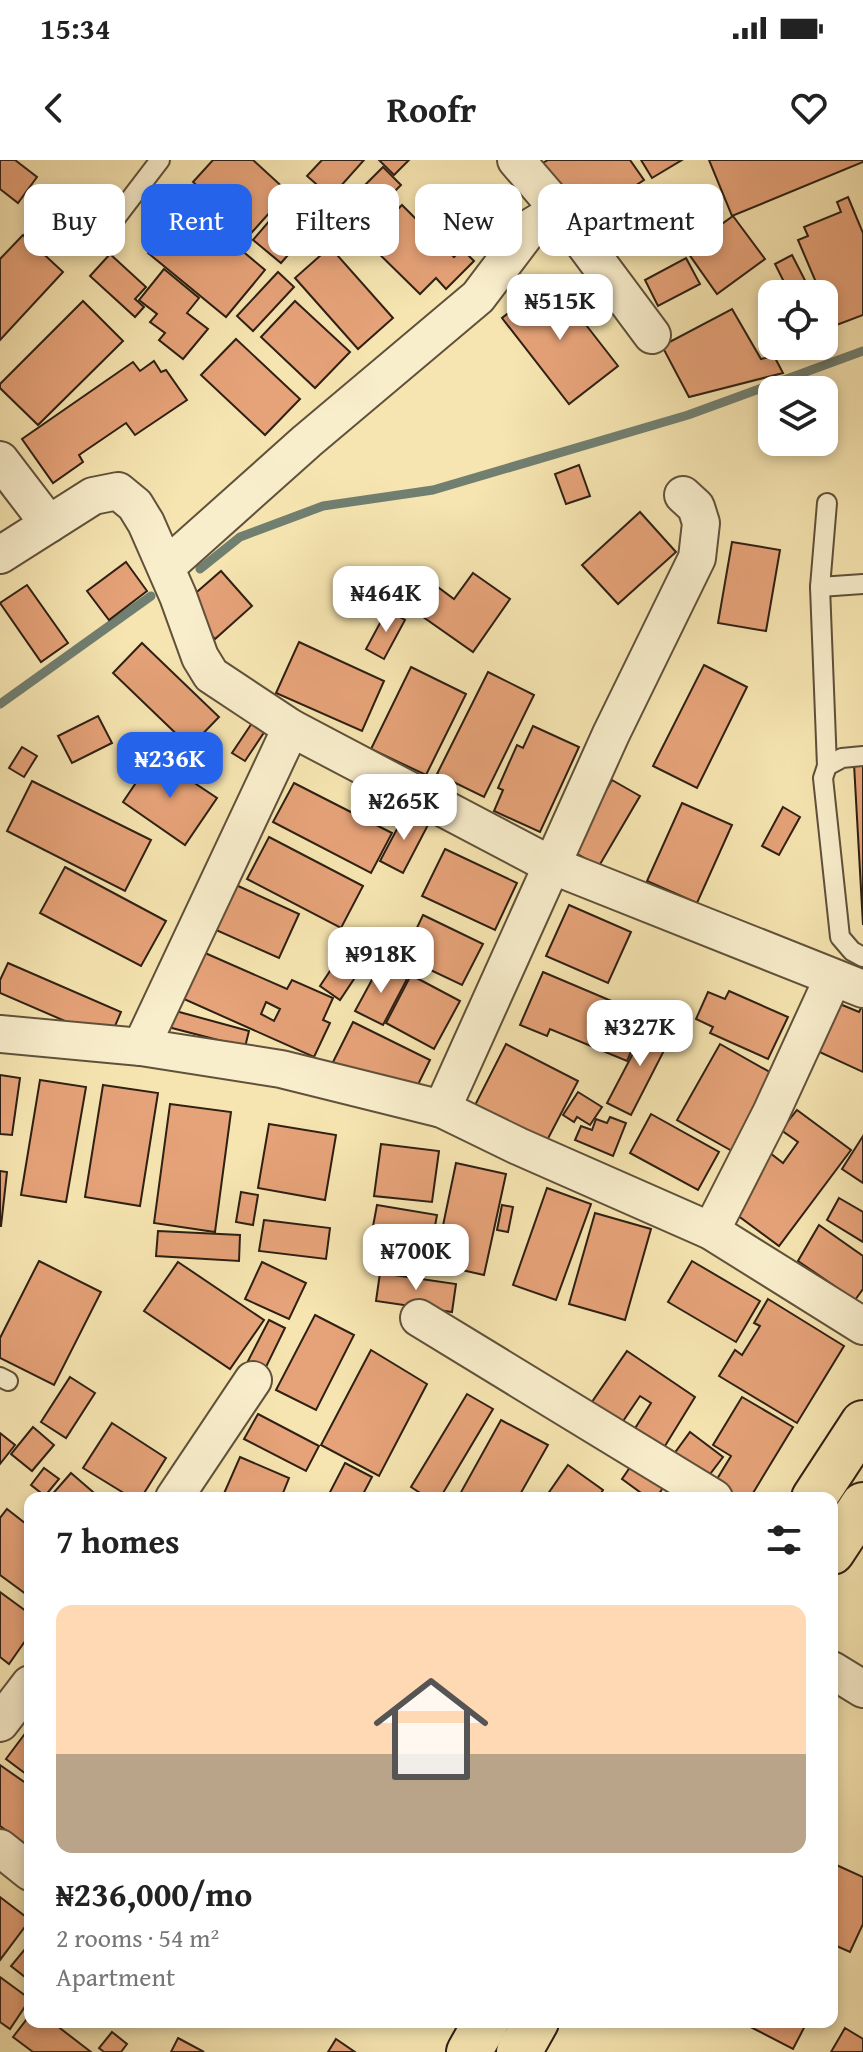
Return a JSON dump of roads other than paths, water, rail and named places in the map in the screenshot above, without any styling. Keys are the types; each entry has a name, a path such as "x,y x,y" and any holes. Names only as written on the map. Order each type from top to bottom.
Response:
{"highway":[{"path":"818,1492 863,1423"},
{"path":"838,1543 863,1505"},
{"path":"469,2052 483,2028"},
{"path":"519,2052 533,2028"}],"street":[{"path":"516,160 538,186"},
{"path":"166,567 307,441 478,297 531,227 538,223"},
{"path":"593,256 652,335"},
{"path":"0,460 49,524"},
{"path":"0,555 93,496 118,491 135,505 166,567 200,657 211,675 291,728 551,865 848,983 771,1113 711,1231"},
{"path":"442,1109 551,865 697,558 701,523 696,507 683,495"},
{"path":"141,1047 291,728"},
{"path":"0,1034 141,1047 281,1069 442,1109 711,1231 863,1326"},
{"path":"419,1318 704,1492"},
{"path":"178,1492 253,1380"},
{"path":"838,1674 863,1689"},
{"path":"0,1723 24,1692"},
{"path":"0,1848 24,1867"}],"lane":[{"path":"125,206 160,160"},
{"path":"827,503 820,587 827,766 823,778 840,937 852,951 863,957"},
{"path":"820,587 863,584"},
{"path":"827,766 842,758 863,756"}],"waterway":[{"path":"200,569 240,537 323,506 433,490 688,415 863,351"},
{"path":"0,704 151,596"}]}
